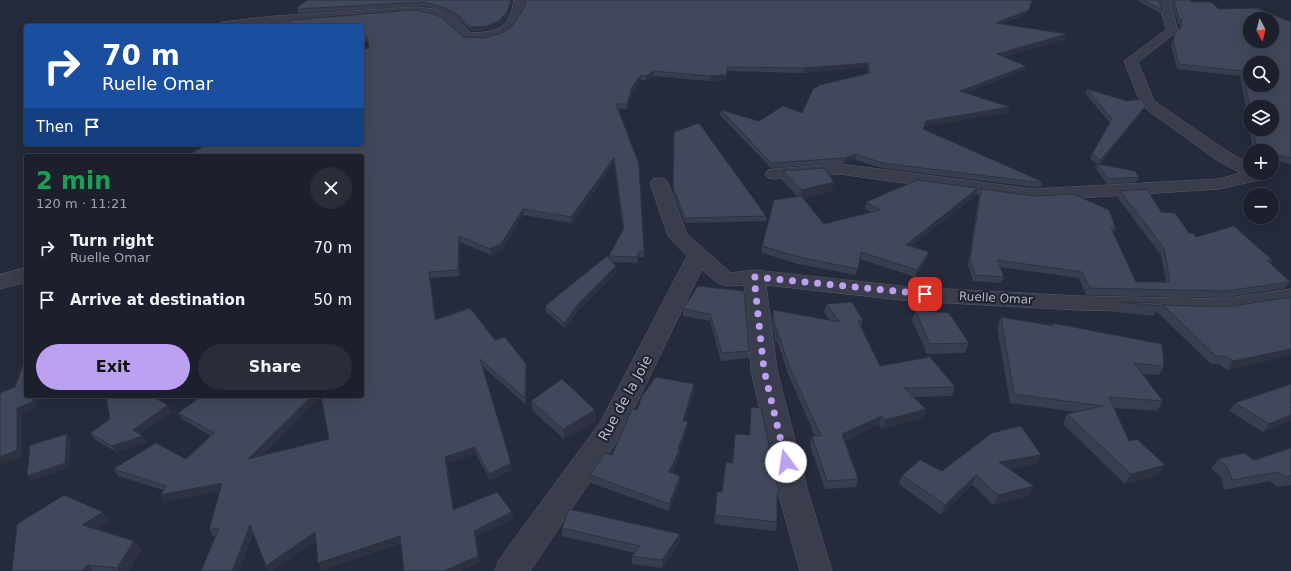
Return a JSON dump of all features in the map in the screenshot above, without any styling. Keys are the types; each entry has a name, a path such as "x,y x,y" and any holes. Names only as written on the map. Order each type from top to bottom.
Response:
{"street":[{"path":"240,24 415,10 433,11 451,17 468,37 496,35 508,27 514,20 519,9 520,0"},
{"path":"1164,0 1172,31 1131,61 1147,103 1224,158 1243,168"},
{"path":"774,174 840,169 1033,195 1219,184 1243,178"},
{"name":"Ruelle Omar","path":"659,183 678,236 726,280 754,277 910,294 1078,303 1221,306 1291,296"},
{"name":"Rue de la Joie","path":"511,571 611,428 698,255"},
{"path":"0,282 24,276"},
{"path":"754,277 764,370 793,492 816,571"}],"building":[{"path":"308,0 511,0 507,12 499,21 487,26 471,27 458,15 446,8 424,2 297,9"},
{"path":"526,0 1032,0 1029,10 996,23 1067,34 997,54 1026,66 960,91 1010,107 926,121 923,129 1043,182 883,163 856,154 845,158 771,163 721,110 759,121 783,106 802,113 813,89 820,85 870,73 868,63 804,68 728,67 726,75 709,76 654,71 646,76 641,75 632,87 627,104 616,104 639,164 644,251 639,251 637,257 609,256 624,228 614,158 571,217 523,209 501,244 490,249 459,236 458,270 429,272 435,320 470,308 495,340 505,337 526,364 525,398 480,359 511,463 489,474 475,447 445,457 453,510 497,492 512,512 474,531 478,556 444,571 404,571 400,536 318,563 315,532 266,566 250,525 232,571 201,571 219,528 209,530 222,483 160,495 166,486 113,469 156,443 186,459 214,433 178,413 199,398 310,398 248,459 329,439 321,398 364,398 364,154 190,154 204,146 364,146 364,49 369,48 367,37 364,37 364,24 287,24 290,20 414,10 441,17 463,37 485,38 504,32 513,25 524,8"},
{"path":"1144,0 1159,0 1162,10"},
{"path":"1174,0 1211,2 1219,9 1257,8 1267,12 1243,12 1243,48 1279,48 1279,17 1291,22 1291,158 1279,155 1279,144 1256,144 1254,136 1279,136 1279,100 1248,100 1247,92 1279,92 1279,56 1243,56 1243,71 1179,64 1173,41 1175,32 1181,28 1182,20 1179,19"},
{"path":"1087,89 1127,101 1141,99 1146,105 1101,160 1092,154 1112,119"},
{"path":"699,123 766,216 685,218 673,187 674,132"},
{"path":"1097,164 1135,171 1139,177 1109,179"},
{"path":"824,168 834,182 802,190 783,171"},
{"path":"917,180 978,188 906,245 929,252 917,270 861,252 858,269 799,257 762,246 774,200 801,196 824,224 880,210 866,202"},
{"path":"981,189 1035,196 1073,194 1109,210 1116,229 1111,228 1136,282 1170,282 1164,248 1120,191 1147,189 1161,212 1175,213 1189,233 1193,233 1196,237 1234,226 1272,260 1267,260 1290,282 1225,291 1090,288 1082,272 997,260 1004,277 975,275 970,259"},
{"path":"607,256 616,266 579,303 564,323 545,306"},
{"path":"698,286 744,291 749,351 722,353 710,314 683,309"},
{"path":"1291,297 1291,349 1233,361 1225,356 1216,356 1163,305 1226,307"},
{"path":"852,302 863,320 858,321 880,366 930,357 955,387 904,388 926,409 885,420 882,416 842,434 858,479 827,481 812,436 821,436 789,366 777,329 777,339 773,310 840,322 826,304"},
{"path":"1121,302 1159,303 1159,306"},
{"path":"915,310 949,313 969,343 930,344"},
{"path":"1001,317 1054,326 1052,323 1162,344 1164,366 1134,363 1163,401 1109,397 1129,441 1137,439 1165,465 1131,474 1067,414 1103,406 1014,394"},
{"path":"24,362 24,398 32,398 33,402 17,408 17,450 0,457 0,393 15,387"},
{"path":"656,377 694,384 683,421 688,422 678,449 680,449 669,472 680,476 669,504 590,475 605,453 612,455 632,409 637,410 642,396"},
{"path":"562,379 595,410 563,429 531,401"},
{"path":"1291,384 1291,415 1269,424 1235,403"},
{"path":"106,398 155,398 168,405 133,430 143,436 112,446 90,433 110,419"},
{"path":"751,407 761,408 779,493 777,493 777,522 715,515 717,492 722,492 726,462 733,463 735,434 750,435"},
{"path":"1021,426 1041,455 999,462 1034,486 998,495 976,475 945,505 902,475 920,460 942,471 992,433"},
{"path":"67,434 65,463 27,476 30,445"},
{"path":"1291,448 1291,476 1285,477 1278,472 1232,480 1228,468 1218,459 1244,453 1254,460"},
{"path":"64,495 103,512 82,525 134,541 117,568 88,565 82,571 12,571 17,524"},
{"path":"569,509 680,534 662,560 632,556 640,546 562,528"}],"route":[{"path":"786,462 764,370 754,277 910,294 925,294"}]}
